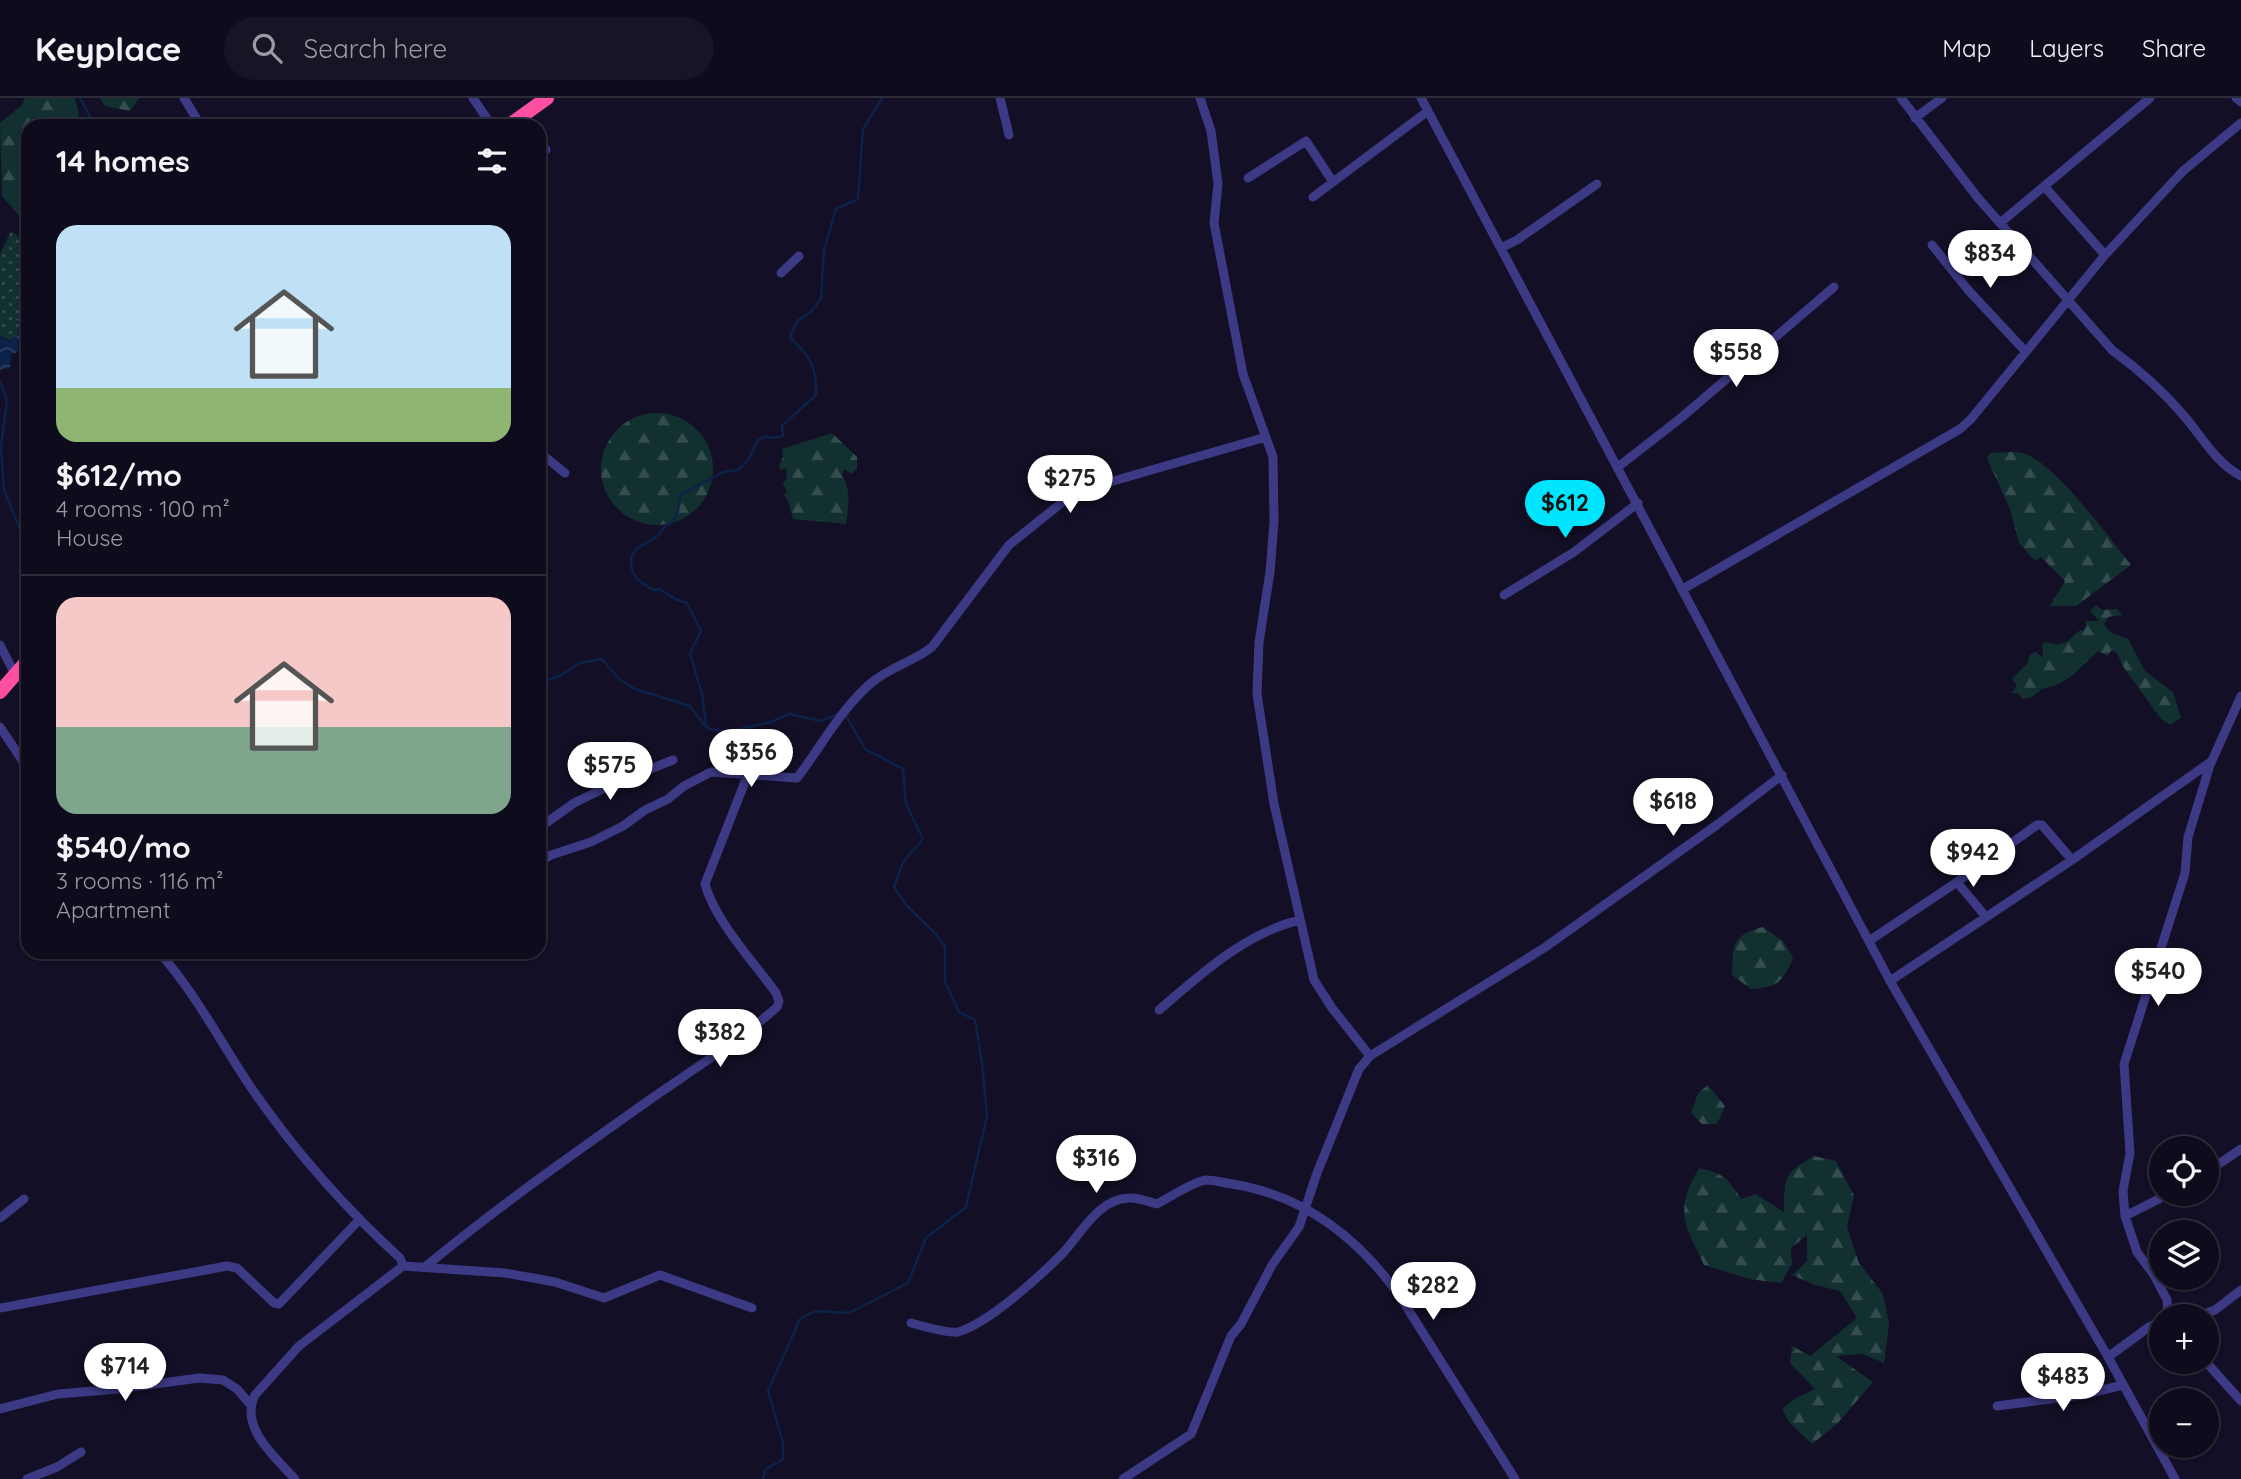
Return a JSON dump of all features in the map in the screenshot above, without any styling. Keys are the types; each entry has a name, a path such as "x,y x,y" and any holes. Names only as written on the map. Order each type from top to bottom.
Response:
{"highway":[{"path":"523,119 547,98"},
{"path":"0,692 21,668"}],"street":[{"path":"184,98 197,119"},
{"path":"473,98 487,119"},
{"path":"1000,98 1009,135"},
{"path":"1200,98 1210,131 1218,184 1214,223 1243,374 1273,457 1275,522 1259,642 1257,694 1274,804 1314,980 1332,1008 1370,1056"},
{"path":"1421,98 1890,981 2108,1357 2175,1479"},
{"path":"1900,98 2000,223 2112,350 2129,362 2184,416 2212,452 2241,475"},
{"path":"1915,118 1942,98"},
{"path":"2000,223 2150,98"},
{"path":"2236,98 2241,102"},
{"path":"1313,197 1428,111"},
{"path":"1683,589 1960,429 2105,255 2183,171 2241,123"},
{"path":"1248,178 1306,141 1333,182"},
{"path":"1502,248 1597,184"},
{"path":"2044,186 2105,255"},
{"path":"1932,245 1969,291 2025,351"},
{"path":"781,273 799,256"},
{"path":"1618,467 1682,417 1835,287"},
{"path":"546,858 591,842 623,826 684,786 711,772 797,778 851,701 892,668 919,658 932,648 1009,545 1075,492 1266,437"},
{"path":"546,458 565,473"},
{"path":"1504,595 1574,552 1638,503"},
{"path":"0,645 15,674"},
{"path":"2167,1304 2154,1275 2137,1252 2125,1216 2123,1191 2130,1153 2124,1064 2185,873 2188,837 2212,761 2241,696"},
{"path":"0,727 21,758"},
{"path":"546,823 574,803 617,782 673,760"},
{"path":"1890,981 2072,860 2212,761"},
{"path":"425,1267 552,1169 778,1007 776,993 708,897 705,884 748,774"},
{"path":"1123,1479 1191,1434 1231,1336 1241,1324 1272,1265 1298,1227 1359,1069 1370,1056 1544,948 1782,775"},
{"path":"1869,941 2039,824 2072,860"},
{"path":"1957,882 1986,917"},
{"path":"1159,1010 1223,958 1248,942 1281,925 1300,920"},
{"path":"165,959 182,978 252,1088 318,1175 400,1258 403,1266"},
{"path":"2219,1164 2241,1149"},
{"path":"911,1324 956,1333 979,1321 1040,1274 1107,1205 1130,1197 1157,1204 1203,1180 1262,1189 1306,1208 1346,1237 1382,1271 1515,1479"},
{"path":"0,1218 24,1199"},
{"path":"2125,1216 2149,1204"},
{"path":"0,1308 227,1266 237,1268 274,1303 279,1304 360,1219"},
{"path":"294,1479 259,1438 251,1419 250,1404 254,1395 299,1346 403,1266 505,1273 555,1282 604,1298 660,1275 752,1307"},
{"path":"2219,1308 2241,1290"},
{"path":"2108,1357 2149,1327"},
{"path":"2217,1374 2241,1401"},
{"path":"0,1409 58,1394 199,1378 223,1380 237,1389 250,1404"},
{"path":"1997,1406 2081,1395 2123,1385"},
{"path":"27,1479 57,1467 81,1452"}],"green space":[{"path":"25,98 75,98 79,113 78,119 21,119 21,218 2,196 0,123 22,105"},
{"path":"100,98 139,98 130,111 105,106"},
{"path":"11,231 21,238 21,345 0,336 0,254"},
{"path":"657,413 678,418 696,430 708,448 713,469 708,490 696,508 678,520 657,525 636,520 618,508 606,490 601,469 606,448 618,430 636,418"},
{"path":"832,433 857,457 857,469 851,474 845,469 842,474 848,498 846,524 793,519 784,495 787,492 783,484 787,477 786,468 781,470 779,465 783,458 782,449"},
{"path":"1991,453 2020,453 2041,463 2069,489 2131,565 2076,606 2050,606 2065,581 2041,557 2035,561 2019,543 2010,509 1987,458"},
{"path":"2096,605 2102,610 2117,609 2122,615 2108,617 2104,624 2110,632 2128,639 2145,671 2173,692 2181,718 2170,725 2161,719 2122,665 2117,653 2112,650 2107,656 2098,651 2072,676 2057,685 2042,689 2032,697 2023,699 2018,693 2011,693 2017,686 2012,679 2028,663 2029,656 2035,652 2043,657 2042,644 2064,643 2079,631 2083,631 2086,621 2099,621 2090,611"},
{"path":"1763,927 1784,942 1793,958 1778,982 1751,989 1732,975 1734,949 1739,938"},
{"path":"1708,1085 1725,1106 1717,1124 1702,1124 1691,1113 1698,1093"},
{"path":"1814,1156 1836,1161 1854,1195 1847,1227 1859,1263 1883,1294 1889,1324 1884,1363 1863,1354 1836,1356 1873,1382 1836,1425 1812,1444 1790,1423 1782,1409 1796,1398 1815,1389 1790,1363 1792,1346 1810,1356 1857,1318 1840,1291 1815,1285 1792,1275 1807,1261 1807,1235 1791,1248 1792,1264 1781,1283 1749,1279 1704,1265 1687,1227 1684,1207 1699,1168 1724,1178 1741,1199 1756,1194 1784,1212 1787,1178"}],"water":[{"path":"21,316 21,346 17,345 18,352 11,354 10,368 0,370 0,337 12,342 14,336 17,338 19,324 15,319"}],"waterway":[{"path":"80,98 91,119"},
{"path":"706,724 702,694 690,653 701,631 687,603 660,589 654,590 638,579 631,567 631,557 639,547 673,521 680,495 723,472 738,470 749,459 757,441 766,436 783,436 782,426 816,395 811,363 790,337 797,321 811,312 821,299 824,250 836,209 858,199 863,129 882,98"},
{"path":"0,382 7,400 1,447 4,490 21,532"},
{"path":"546,680 560,676 580,663 602,659 619,679 635,689 690,706 706,727 713,730 729,731 771,722 789,714 821,721 839,714"},
{"path":"763,1479 765,1470 783,1459 783,1443 768,1391 800,1319 815,1311 849,1313 908,1283 926,1238 966,1207 987,1116 975,1020 959,1012 945,982 945,947 936,934 907,906 894,887 903,862 923,839 906,804 903,769 865,749 845,714"}]}
